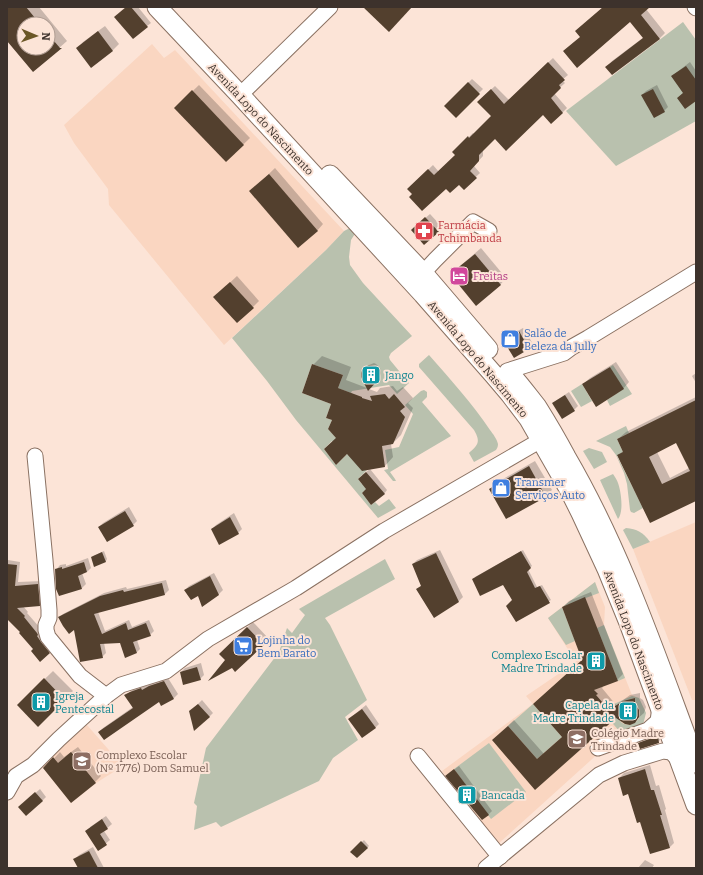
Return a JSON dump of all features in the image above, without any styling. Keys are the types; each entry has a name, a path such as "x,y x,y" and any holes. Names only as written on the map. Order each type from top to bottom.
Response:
{"main road":[{"name":"Avenida Lopo do Nascimento","path":"157,7 244,91 494,375 529,419 581,513 607,569 660,707 688,762"},
{"name":"Avenida Lopo do Nascimento","path":"174,7 226,64 244,91 270,111 423,274 507,370 540,413 580,479 600,518 622,568 641,616 688,762 696,805"}],"street":[{"path":"244,91 329,7"},
{"path":"423,274 434,260 473,222 489,231"},
{"path":"507,370 564,353 572,346 588,338 696,272"},
{"path":"7,792 16,776 34,765 59,739 120,685 166,671 208,639 290,592 384,531 541,440"},
{"path":"35,456 49,610 49,618 46,625 48,637 80,676 106,696"},
{"path":"598,748 648,730 658,721 660,707"},
{"path":"616,742 624,763"},
{"path":"486,868 599,775 624,763 663,751 671,752 688,762"},
{"path":"418,756 500,857"}],"shaded area":[{"path":"152,44 164,58 175,50 344,231 326,250 224,345 109,205 108,189 74,143 64,125"},
{"path":"696,522 696,700 692,700 633,549"},
{"path":"595,582 605,607 604,625 632,695 639,698 646,713 601,751 497,845 442,771 533,704 526,696 576,662 548,618"},
{"name":"Complexo Escolar (Nº 1776) Dom Samuel","path":"86,724 123,766 96,783 71,803 41,765"}],"green space":[{"path":"683,22 696,40 696,121 616,166 566,111"},
{"path":"352,227 356,232 351,240 349,257 350,265 363,283 412,336 391,353 389,357 409,383 397,394 389,385 352,391 351,393 338,388 343,375 312,364 302,393 331,404 326,418 332,420 328,429 341,443 337,447 332,441 324,449 336,465 347,454 366,464 367,470 358,479 362,484 369,479 373,483 362,493 371,505 375,502 379,506 389,499 396,508 378,518 296,420 232,338 326,250 344,231"},
{"path":"429,355 453,382 494,435 498,444 496,450 474,462 469,453 478,443 474,430 419,367 419,364"},
{"path":"613,365 632,394 610,406 607,400 623,389 610,367"},
{"path":"582,384 592,401 581,407 571,391"},
{"path":"424,390 427,392 427,397 422,402 451,436 390,472 396,481 393,481 384,470 388,469 385,450 399,447 413,414 405,405"},
{"path":"626,426 629,433 617,439 623,452 617,456 643,508 634,513 630,510 627,484 616,455 610,447 596,441"},
{"path":"589,448 602,452 607,462 594,469 583,451"},
{"path":"613,474 617,480 621,496 621,512 618,519 600,480"},
{"path":"626,528 640,532 650,542 633,549 623,530"},
{"path":"385,559 395,579 325,618 330,625 367,700 345,717 358,740 333,758 319,781 221,827 216,822 194,830 197,806 194,803 206,748 279,652 287,628 292,633 305,615 299,609"},
{"path":"595,582 599,593 563,607"},
{"path":"562,607 575,641 566,645 548,618"},
{"path":"604,625 625,678 618,681 597,628"},
{"path":"632,696 639,698 646,713 643,725 621,733 607,717 612,713 607,707","holes":["635,698 640,711 639,717 633,724 624,724 621,722 613,707 623,701"]},
{"path":"533,704 562,737 537,759 508,726"},
{"path":"489,743 526,792 491,819 454,769"}],"building":[{"path":"7,7 26,7 33,16 16,16 16,52 7,41"},
{"path":"126,7 131,7 148,27 133,39 114,17"},
{"path":"363,7 412,7 389,32"},
{"path":"603,7 650,7 641,15 660,39 612,75 605,67 643,38 630,22 577,68 563,51 580,37 575,31"},
{"path":"98,31 113,51 91,68 76,48"},
{"path":"56,43 60,48 62,48 56,53"},
{"path":"20,56 52,56 33,72"},
{"path":"548,62 565,80 559,85 561,88 551,98 563,113 551,124 543,115 506,151 495,139 479,155 479,161 470,171 477,178 464,190 459,185 450,193 446,189 422,211 409,197 412,194 407,189 428,169 434,175 455,155 452,152 468,136 469,138 491,116 477,102 491,89 504,104"},
{"path":"686,66 696,80 696,101 685,109 677,98 683,93 671,76"},
{"path":"468,82 480,94 456,118 444,106"},
{"path":"653,89 665,112 654,118 641,95"},
{"path":"192,90 244,145 226,162 174,108"},
{"path":"269,174 318,231 298,248 249,191"},
{"path":"425,217 439,232 424,245 411,230"},
{"path":"475,254 501,285 476,306 450,274"},
{"path":"230,282 254,308 237,323 213,297"},
{"path":"519,331 529,349 514,358 503,340"},
{"path":"312,364 343,375 338,388 372,401 370,396 385,394 389,399 394,394 405,407 400,411 405,417 393,444 382,446 385,467 362,471 347,454 336,465 324,449 336,438 328,429 332,420 326,418 331,404 302,393"},
{"name":"Jango","path":"369,365 377,367 380,376 368,391 361,377 361,373 363,368"},
{"path":"610,367 624,389 596,407 582,384"},
{"path":"565,395 575,411 562,419 552,403"},
{"path":"696,400 696,501 650,523 617,455 623,452 617,439","holes":["676,443 690,471 662,484 649,457"]},
{"path":"529,466 546,497 506,519 489,489"},
{"path":"366,472 385,494 371,505 362,493 366,489 358,479"},
{"path":"125,511 134,526 107,542 98,527"},
{"path":"230,517 239,534 219,545 211,529"},
{"path":"521,551 531,568 527,572 535,588 540,586 550,603 516,622 506,606 512,600 503,585 480,596 472,579"},
{"path":"102,552 106,562 94,567 91,557"},
{"path":"436,553 459,602 434,618 416,589 421,586 412,564"},
{"path":"84,562 87,572 78,576 82,589 59,596 56,589 55,569 62,567 62,569"},
{"path":"7,564 17,565 15,586 38,584 40,606 17,608 25,616 24,617 50,653 40,662 31,651 33,649 19,633 20,632 7,619"},
{"path":"210,576 219,595 202,607 198,596 191,600 184,590"},
{"path":"162,583 165,595 94,614 102,634 126,623 128,630 146,623 151,636 133,642 137,653 125,658 120,643 100,644 103,658 80,662 74,630 69,634 58,617 100,596"},
{"path":"585,597 618,681 594,690 598,694 596,695 609,710 623,701 635,698 635,704 639,710 639,717 635,723 630,725 625,724 616,718 535,790 492,740 508,726 537,759 562,737 533,704 582,660 562,607"},
{"path":"247,627 264,645 235,672 232,668 208,681 225,660 219,654"},
{"path":"197,667 201,680 183,685 180,672"},
{"name":"Igreja Pentecostal","path":"44,678 65,700 38,727 17,705"},
{"path":"164,681 174,699 161,706 159,702 104,740 98,732 133,708 124,695 141,688 142,690"},
{"path":"198,704 210,717 194,731 189,711"},
{"path":"362,709 376,728 362,738 348,719"},
{"path":"658,736 659,743 640,749 638,743"},
{"path":"71,752 96,783 71,803 43,768 53,757 58,763"},
{"name":"Bancada","path":"454,769 489,815 482,820 445,776"},
{"path":"645,769 651,790 654,790 662,815 660,815 670,848 650,854 640,822 637,823 628,794 623,796 618,778"},
{"path":"35,792 43,801 26,816 18,807"},
{"path":"102,819 108,829 100,834 107,845 98,851 85,831"},
{"path":"361,841 368,848 357,858 350,852"},
{"path":"89,851 98,868 78,868 73,859"}],"place":[{"name":"Farmácia Tchimbanda","path":"424,231"},
{"name":"Freitas","path":"459,276"},
{"name":"Salão de Beleza da Jully","path":"510,339"},
{"name":"Jango","path":"371,375"},
{"name":"Transmer Serviços Auto","path":"501,488"},
{"name":"Lojinha do Bem Barato","path":"243,646"},
{"name":"Complexo Escolar Madre Trindade","path":"596,661"},
{"name":"Igreja Pentecostal","path":"41,702"},
{"name":"Capela da Madre Trindade","path":"628,711"},
{"name":"Colégio Madre Trindade","path":"577,739"},
{"name":"Complexo Escolar (Nº 1776) Dom Samuel","path":"82,761"},
{"name":"Bancada","path":"467,795"}]}
